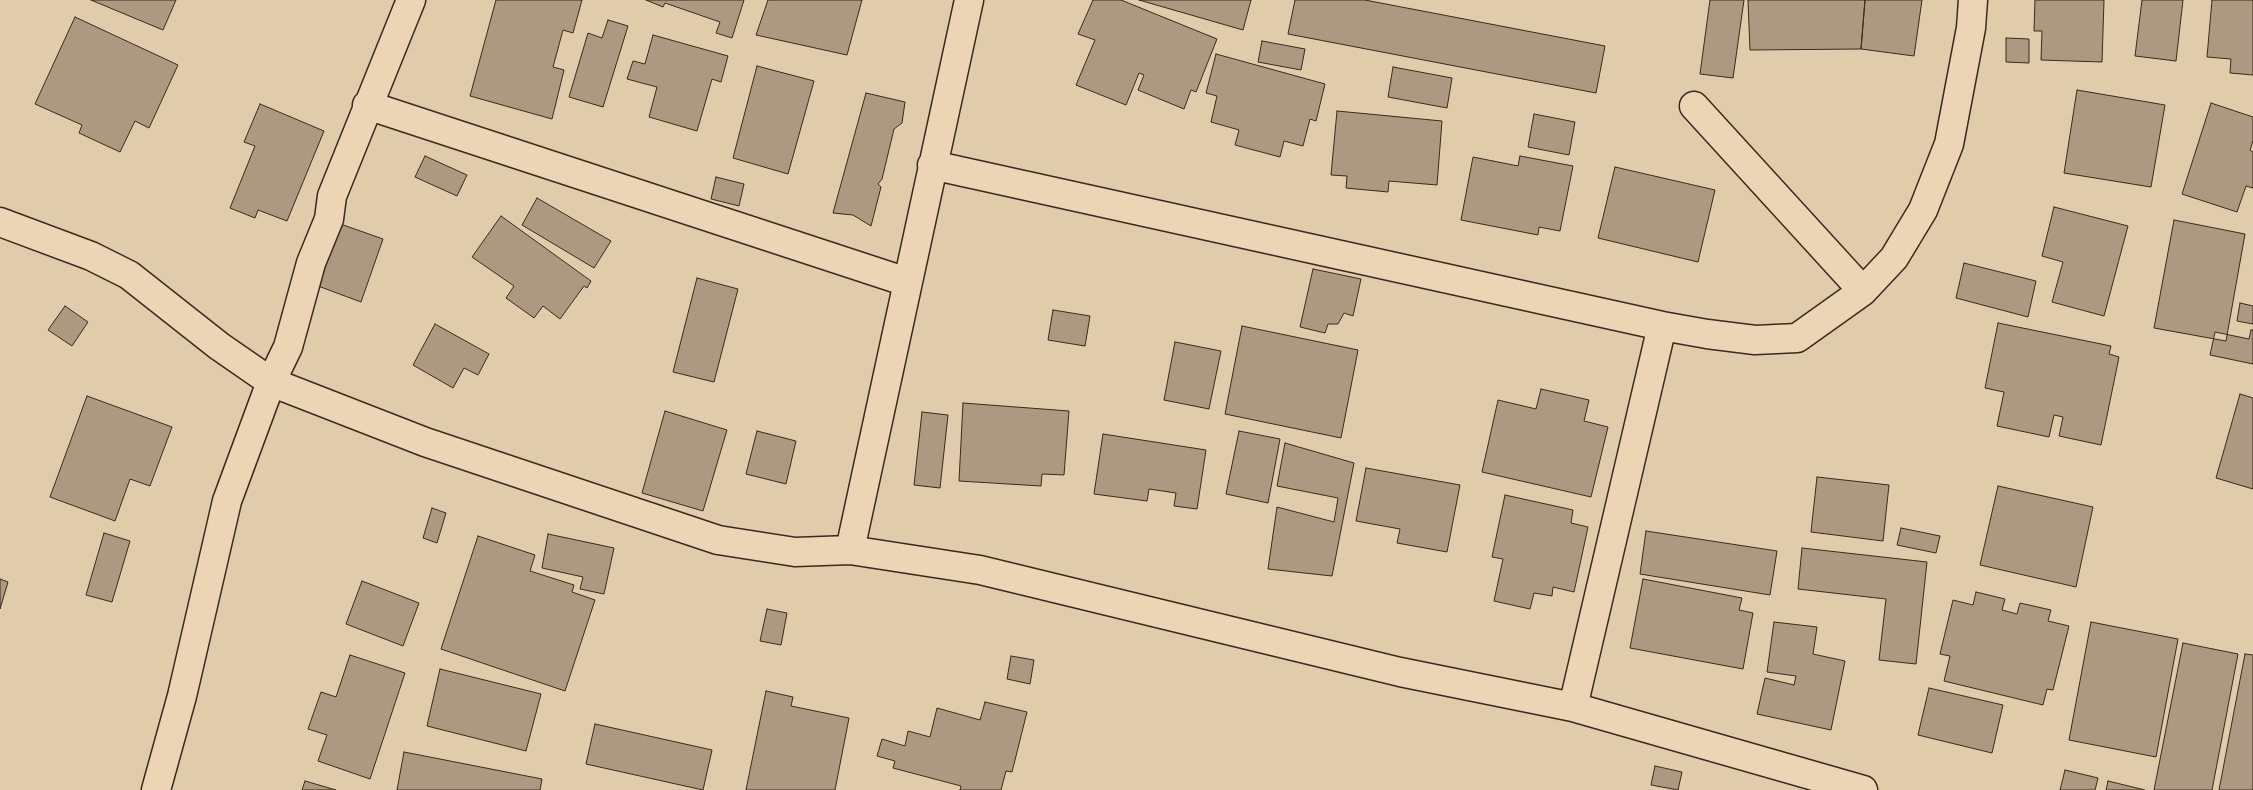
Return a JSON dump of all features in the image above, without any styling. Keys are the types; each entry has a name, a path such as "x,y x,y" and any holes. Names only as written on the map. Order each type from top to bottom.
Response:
{"street":[{"path":"156,790 182,696 227,501 271,382 288,347 311,263 329,219 332,196 410,0"},
{"path":"850,550 932,165 970,0"},
{"path":"932,165 1662,326 1755,340 1797,338 1863,291 1894,258 1918,218 1949,144 1971,28 1972,0"},
{"path":"367,105 907,282"},
{"path":"1694,106 1863,291"},
{"path":"0,222 91,256 130,275 220,346 271,382 425,442 718,540 795,552 850,550 980,570 1353,661 1573,707 1786,780 1863,790"},
{"path":"1573,707 1662,326"}],"building":[{"path":"91,0 176,0 163,30"},
{"path":"496,0 582,0 573,33 563,30 553,67 564,70 552,119 470,96"},
{"path":"646,0 744,0 732,38 716,33 720,22 665,3 663,7"},
{"path":"768,0 862,0 847,55 756,35"},
{"path":"1093,0 1121,0 1217,39 1196,92 1191,90 1184,109 1138,90 1144,75 1139,73 1126,105 1076,85 1095,40 1078,34"},
{"path":"1139,0 1251,0 1243,30"},
{"path":"1295,0 1365,0 1605,46 1596,93 1288,34"},
{"path":"1710,0 1744,0 1733,78 1700,74"},
{"path":"1748,0 1865,0 1861,49 1750,50"},
{"path":"1865,0 1922,0 1914,56 1861,49"},
{"path":"2035,0 2104,0 2102,62 2041,60 2042,31 2034,31"},
{"path":"2142,0 2183,0 2176,61 2135,56"},
{"path":"2212,0 2253,0 2253,75 2230,73 2231,59 2207,57"},
{"path":"75,17 178,65 149,128 135,121 120,152 79,133 82,125 35,104"},
{"path":"608,20 628,26 603,107 569,97 588,33 602,38"},
{"path":"653,35 728,56 721,82 712,79 697,131 649,117 657,87 627,79 633,61 645,64"},
{"path":"2006,38 2029,39 2029,63 2006,62"},
{"path":"1262,41 1305,49 1301,70 1258,62"},
{"path":"1216,54 1325,84 1316,121 1310,119 1303,146 1284,141 1280,157 1235,145 1239,130 1211,122 1217,96 1206,93"},
{"path":"757,66 814,81 788,174 733,158"},
{"path":"1393,67 1452,78 1447,108 1388,97"},
{"path":"2077,90 2165,105 2151,187 2064,173"},
{"path":"866,93 905,102 902,123 894,129 882,179 878,184 881,187 871,226 853,215 833,213"},
{"path":"2211,103 2253,117 2253,141 2250,150 2253,152 2253,188 2246,186 2237,212 2182,194"},
{"path":"260,104 324,131 287,221 258,210 255,218 230,208 255,146 244,142"},
{"path":"1337,111 1442,121 1437,185 1389,181 1388,192 1346,188 1347,176 1331,175"},
{"path":"1534,114 1575,122 1569,155 1528,147"},
{"path":"425,156 467,175 457,196 415,177"},
{"path":"1520,156 1573,166 1560,231 1539,227 1538,235 1461,220 1473,157 1518,166"},
{"path":"1615,167 1715,190 1698,262 1598,238"},
{"path":"716,177 744,184 739,206 711,199"},
{"path":"537,198 611,241 594,268 522,225"},
{"path":"2054,207 2128,226 2104,316 2052,302 2063,262 2042,256"},
{"path":"501,216 591,281 587,288 584,286 560,319 543,306 534,318 506,298 514,286 472,257"},
{"path":"2174,220 2245,234 2226,341 2154,328"},
{"path":"332,221 383,239 361,302 310,283"},
{"path":"1964,263 2036,281 2028,317 1956,298"},
{"path":"1313,269 1361,279 1353,316 1344,313 1338,324 1328,324 1325,333 1300,327"},
{"path":"697,278 738,289 714,382 673,372"},
{"path":"2240,303 2253,306 2253,324 2237,321"},
{"path":"65,306 88,322 72,346 48,330"},
{"path":"1053,310 1090,316 1085,346 1048,340"},
{"path":"1998,323 2111,346 2109,354 2119,357 2101,445 2059,436 2063,417 2054,415 2049,437 1997,426 2004,392 1985,388"},
{"path":"435,324 489,354 478,375 464,368 453,388 413,365"},
{"path":"1242,326 1358,350 1341,438 1225,414"},
{"path":"2251,330 2253,330 2253,364 2210,355 2215,332 2249,339"},
{"path":"1175,342 1221,351 1209,409 1164,400"},
{"path":"1541,389 1589,400 1584,421 1608,427 1591,497 1482,472 1498,400 1536,409"},
{"path":"2240,394 2253,398 2253,489 2216,478"},
{"path":"87,396 172,427 150,486 130,479 115,521 50,497"},
{"path":"963,403 1069,411 1064,475 1042,474 1041,486 959,481"},
{"path":"665,411 727,430 703,511 642,493"},
{"path":"922,412 948,415 940,488 914,485"},
{"path":"757,431 796,441 786,484 746,474"},
{"path":"1239,431 1280,439 1268,503 1226,494"},
{"path":"1103,434 1206,450 1197,509 1174,506 1176,493 1149,489 1147,501 1094,494"},
{"path":"1285,443 1354,463 1332,576 1268,569 1277,507 1334,522 1338,498 1277,486"},
{"path":"1366,468 1460,485 1447,552 1397,543 1400,529 1356,521"},
{"path":"1817,477 1889,485 1883,541 1811,532"},
{"path":"1998,486 2093,507 2076,587 1980,565"},
{"path":"1505,495 1573,510 1571,523 1588,527 1574,592 1553,587 1552,596 1534,593 1530,609 1494,601 1503,559 1492,557"},
{"path":"432,508 446,513 437,543 423,538"},
{"path":"1901,528 1940,536 1936,553 1897,545"},
{"path":"1646,531 1777,551 1770,595 1640,574"},
{"path":"104,533 130,541 112,602 86,595"},
{"path":"548,534 614,548 604,594 580,589 583,577 542,568"},
{"path":"478,536 535,555 530,571 574,585 572,592 595,600 565,691 441,649"},
{"path":"1802,548 1927,562 1916,664 1879,660 1886,599 1798,589"},
{"path":"0,579 8,582 0,609"},
{"path":"1643,579 1742,598 1739,610 1753,613 1743,669 1630,648"},
{"path":"362,581 419,603 403,646 346,624"},
{"path":"1976,592 2005,599 2002,610 2017,614 2020,603 2051,610 2048,621 2069,626 2053,690 2047,689 2043,705 1944,681 1950,656 1940,654 1953,600 1973,605"},
{"path":"767,609 787,613 781,645 760,641"},
{"path":"1774,622 1817,627 1813,654 1845,661 1831,730 1757,714 1765,678 1794,685 1796,676 1767,672"},
{"path":"2091,622 2178,639 2156,757 2069,740"},
{"path":"2183,643 2238,654 2212,790 2154,790"},
{"path":"2245,654 2253,655 2253,790 2219,790"},
{"path":"350,655 405,673 370,779 318,761 327,735 308,729 321,692 336,697"},
{"path":"1011,656 1034,660 1030,684 1007,679"},
{"path":"440,669 541,694 526,751 427,726"},
{"path":"1929,688 2003,705 1992,753 1918,735"},
{"path":"766,691 793,697 791,706 849,718 835,790 746,790"},
{"path":"985,702 1027,712 1012,772 1006,771 1001,790 960,790 961,786 893,768 895,761 877,756 882,739 905,746 908,731 930,737 937,708 980,720"},
{"path":"595,724 712,750 703,790 586,764"},
{"path":"404,752 542,779 540,790 397,790"},
{"path":"1655,766 1682,772 1678,790 1651,785"},
{"path":"2065,770 2098,778 2095,790 2060,790"},
{"path":"305,781 336,790 302,790"},
{"path":"2108,781 2145,790 2106,790"}]}
